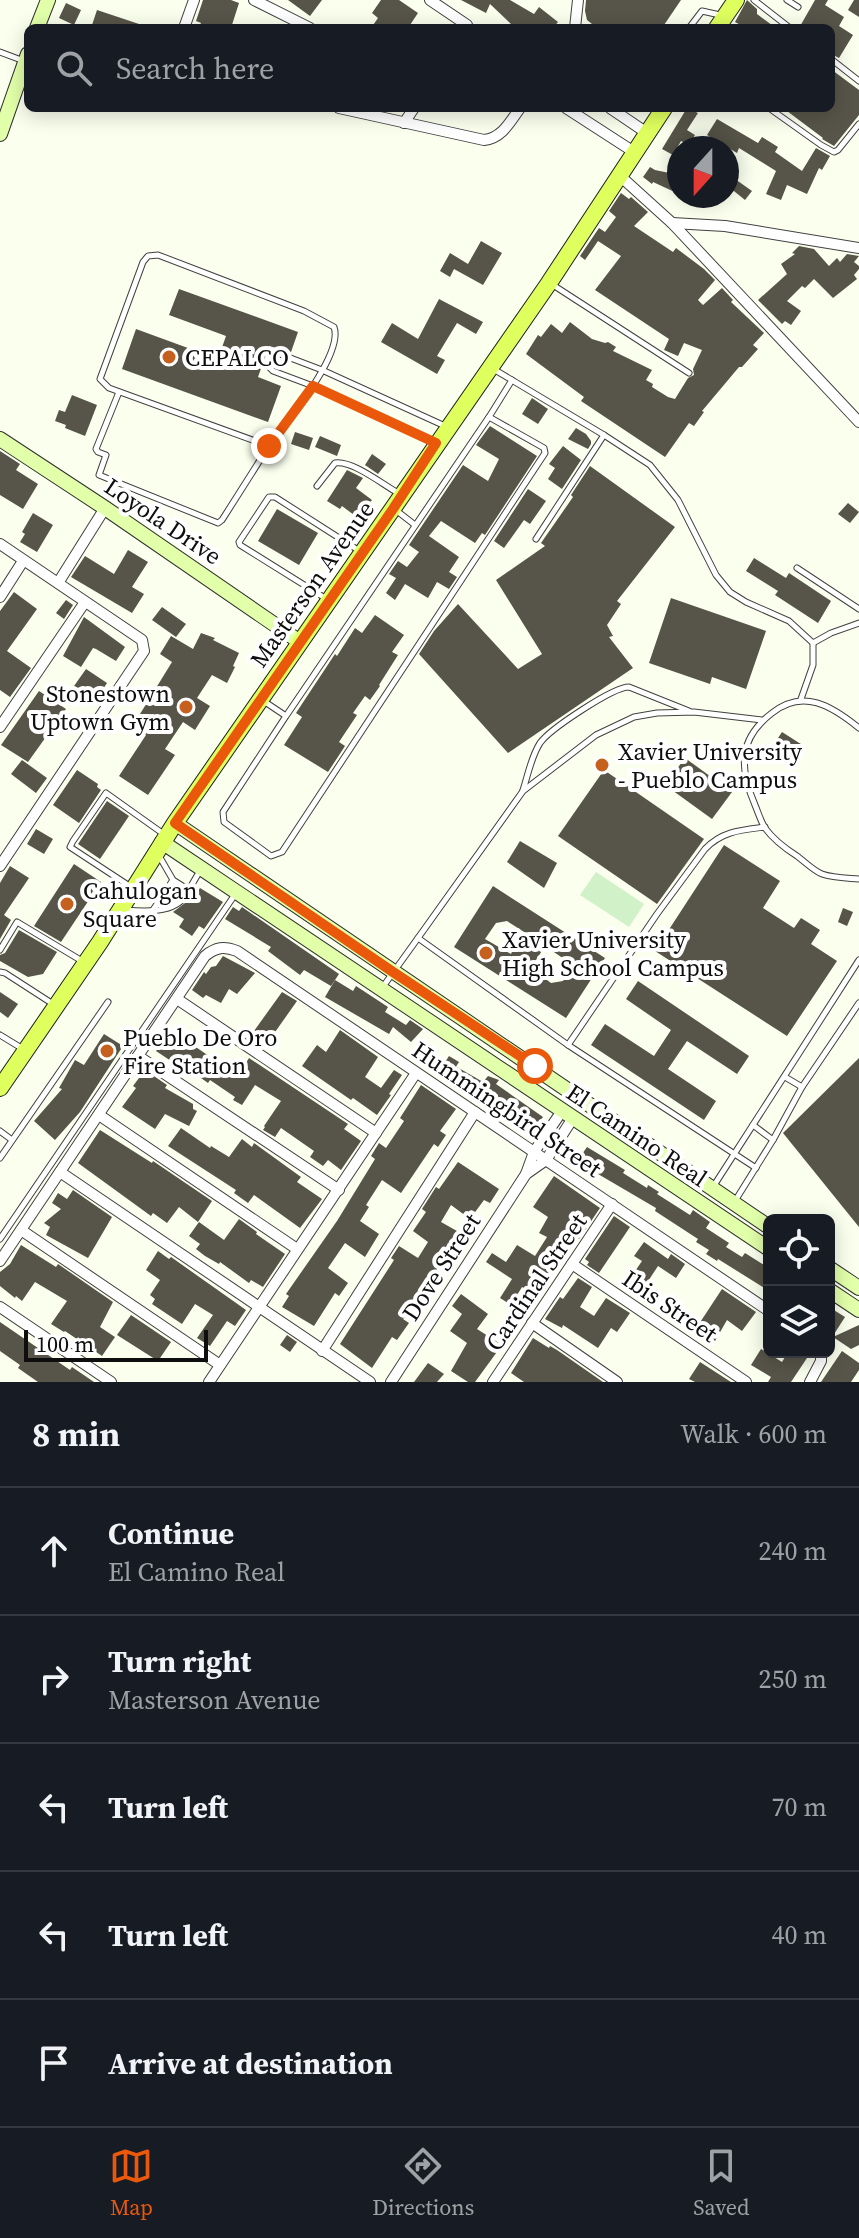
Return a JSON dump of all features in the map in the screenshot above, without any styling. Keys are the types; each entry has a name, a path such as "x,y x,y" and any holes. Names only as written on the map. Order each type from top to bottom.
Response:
{"main road":[{"path":"721,22 736,0"},
{"name":"Masterson Avenue","path":"0,1088 57,1007 165,838 549,283 661,112"}],"street":[{"path":"39,24 48,0"},
{"path":"185,24 194,0"},
{"path":"254,0 302,24"},
{"path":"430,0 466,24"},
{"path":"575,24 578,0"},
{"path":"0,134 4,109 24,65"},
{"path":"356,112 477,139 491,139 502,132 517,112"},
{"path":"404,123 411,112"},
{"path":"572,112 634,152"},
{"path":"616,112 647,133"},
{"path":"619,175 672,223 856,414"},
{"path":"672,223 725,226 859,248"},
{"name":"Loyola Drive","path":"0,439 300,642"},
{"path":"58,583 105,508"},
{"path":"0,544 142,640 144,651 0,866"},
{"path":"0,597 23,561"},
{"path":"0,727 85,602"},
{"name":"El Camino Real","path":"165,838 202,869 763,1245"},
{"name":"El Camino Real","path":"165,838 393,972 763,1222"},
{"name":"Hummingbird Street","path":"177,999 205,956 219,947 237,951 763,1307"},
{"path":"0,1261 177,999 376,1133"},
{"path":"138,1056 339,1190"},
{"path":"209,1382 416,1073"},
{"path":"322,1351 475,1112"},
{"name":"Dove Street","path":"391,1382 526,1174 534,1152 568,1114"},
{"name":"Dove Street","path":"526,1174 546,1160 568,1114"},
{"path":"99,1115 297,1249"},
{"path":"60,1172 370,1382"},
{"name":"Cardinal Street","path":"494,1382 612,1204"},
{"path":"21,1230 220,1365"},
{"name":"Ibis Street","path":"572,1264 746,1382"},
{"path":"835,1272 859,1288"},
{"path":"835,1294 859,1310"},
{"path":"0,1307 111,1382"},
{"path":"532,1323 617,1382"},
{"path":"810,1382 821,1358"}],"lane":[{"path":"754,0 785,24"},
{"path":"787,0 798,7"},
{"path":"692,24 702,11 721,22"},
{"path":"0,52 24,57"},
{"path":"835,62 859,81"},
{"path":"775,112 834,152 859,124"},
{"path":"119,392 96,449 106,455 99,475 218,523 313,386 334,348 337,335 328,322 158,255 148,256 143,262 100,379 103,384 119,392 269,446"},
{"path":"549,283 689,373"},
{"path":"436,443 313,386 273,371 270,363 275,354 280,354 448,427"},
{"path":"490,367 650,465 669,487 716,575 730,592 789,621 813,643 813,665 801,699"},
{"path":"489,417 544,448 545,453 282,852 271,856 224,822 223,812 512,380"},
{"path":"536,539 604,435"},
{"path":"317,486 335,463 340,461 352,465 398,502 415,525"},
{"path":"328,601 240,545 239,542 269,497 275,497 362,553"},
{"path":"797,568 859,609"},
{"path":"813,643 859,623"},
{"path":"523,791 541,741 606,694 629,687 694,712"},
{"path":"261,699 286,716"},
{"path":"859,728 821,704 801,699 779,707 762,720 748,737 743,763 748,789 765,827 787,849 821,874 859,879"},
{"path":"381,989 523,791 596,735 634,717 657,713 694,712 762,720"},
{"path":"133,889 70,846 106,793 165,838 173,880 153,911"},
{"path":"568,1045 705,849 721,835 765,827"},
{"path":"121,909 153,911 178,903 202,869"},
{"path":"173,880 189,890"},
{"path":"0,1239 236,892"},
{"path":"0,950 17,922 86,963"},
{"path":"418,938 568,1045 756,1168"},
{"path":"713,1187 859,960"},
{"path":"0,972 57,1007"},
{"path":"1,1153 108,1002"},
{"path":"734,1201 802,1087 859,1003"},
{"path":"0,1035 27,1051"},
{"path":"785,1077 802,1087"},
{"path":"753,1125 773,1140"},
{"path":"0,1131 12,1140"}],"green space":[{"path":"596,872 644,904 629,927 580,895"}],"building":[{"path":"203,0 239,3 232,24 201,24 196,21"},
{"path":"288,0 322,0 310,16"},
{"path":"381,0 399,0 418,13 411,24 374,24 378,18 372,13"},
{"path":"461,0 510,0 534,14 539,7 558,22 511,24 490,4 486,13"},
{"path":"586,0 681,0 665,24 592,24 587,20"},
{"path":"747,0 757,9 757,14 771,24 739,24 735,22"},
{"path":"815,0 828,0 825,5 844,17 839,26 853,35 839,58 835,56 835,24 801,24"},
{"path":"854,0 859,0 859,17 848,10"},
{"path":"66,3 81,10 74,24 59,18"},
{"path":"97,10 139,24 92,24"},
{"path":"835,72 859,90 859,115 834,146 788,112 835,112"},
{"path":"685,112 698,113 687,130 695,135 670,136"},
{"path":"717,119 758,143 762,137 778,147 775,152 802,171 816,148 830,156 822,170 819,168 807,194 787,185 781,200 766,194 776,171 739,148 739,136 707,135"},
{"path":"650,167 667,173 667,188 652,184 643,177"},
{"path":"739,182 752,191 745,200 739,195"},
{"path":"621,193 629,199 631,197 648,212 634,226 673,252 676,248 715,280 698,300 703,305 722,288 733,300 731,302 764,333 753,345 758,349 702,411 694,426 689,423 665,457 581,401 584,397 526,354 538,335 541,337 551,324 562,333 570,322 592,339 608,342 616,347 613,351 652,370 646,380 668,397 675,399 688,378 694,375 693,369 702,350 684,343 678,356 664,350 669,339 595,290 621,256 598,241 585,260 580,256 599,228 605,232 616,217 609,211"},
{"path":"481,241 502,253 483,285 454,269 450,277 440,271 450,253 468,264"},
{"path":"799,246 814,249 829,266 837,258 840,262 847,254 859,256 854,262 859,266 854,275 857,279 833,298 814,279 805,288 802,286 787,301 801,311 791,325 785,321 782,324 758,300 787,274 781,264 795,254 792,253"},
{"name":"CEPALCO","path":"179,289 298,332 291,352 269,346 258,377 281,386 268,422 122,369 136,329 218,359 226,336 169,315"},
{"path":"439,299 483,322 476,334 457,323 437,356 445,360 437,374 381,342 392,323 418,339"},
{"path":"72,395 97,405 85,436 55,421 59,410 65,412"},
{"path":"532,398 548,409 538,424 522,414"},
{"path":"490,426 537,456 485,535 482,533 475,543 441,521 429,536 459,557 449,572 457,577 449,589 437,582 428,598 405,584 395,600 386,593 396,578 389,574 398,561 407,567 419,552 409,545 463,465 488,481 499,459 476,445"},
{"path":"576,428 591,441 588,449 568,439"},
{"path":"295,432 313,438 309,450 291,444"},
{"path":"320,436 341,445 337,456 315,447"},
{"path":"563,446 581,460 562,489 548,479 555,468 549,464"},
{"path":"0,451 20,464 16,470 38,484 23,509 0,495"},
{"path":"372,454 386,464 378,474 365,465"},
{"path":"590,466 675,527 617,601 621,604 607,625 613,636 609,637 633,668 508,753 419,654 458,604 518,669 542,654 496,580 545,546 541,543"},
{"path":"347,470 363,478 356,488 372,500 358,518 342,506 340,509 327,501"},
{"path":"528,489 546,501 530,524 524,520 504,548 494,541"},
{"path":"848,503 859,512 850,523 838,514"},
{"path":"277,509 318,533 299,565 258,541"},
{"path":"33,513 53,525 37,552 20,542"},
{"path":"128,550 148,562 132,587 144,594 132,613 71,577 85,556 114,574"},
{"path":"754,558 786,578 789,573 831,601 818,623 775,595 778,591 746,571"},
{"path":"14,592 37,609 7,651 31,668 10,697 0,690 0,611"},
{"path":"671,598 766,631 746,689 712,677 710,684 649,663"},
{"path":"66,600 73,605 64,619 56,613"},
{"path":"162,607 186,624 176,637 152,620"},
{"path":"375,615 404,635 392,652 398,655 380,686 370,700 365,696 353,713 357,715 339,742 345,746 328,772 284,745 302,717 296,713 335,654 337,656 355,628 362,633"},
{"path":"84,617 125,647 116,661 93,648 81,667 63,656"},
{"path":"201,633 239,653 235,667 227,683 212,675 197,698 210,706 195,730 183,722 165,749 175,755 148,795 119,776 146,735 132,727 172,662 160,654 171,636 193,649"},
{"path":"86,669 107,683 96,700 74,686"},
{"path":"39,691 66,709 28,762 1,745"},
{"path":"782,732 804,746 792,764 770,750"},
{"path":"685,758 732,792 712,819 665,785"},
{"path":"22,760 47,778 36,793 11,774"},
{"path":"77,770 98,784 101,790 79,823 53,805"},
{"path":"604,770 704,839 657,904 558,836"},
{"path":"107,801 129,816 100,859 78,844"},
{"path":"36,829 53,839 44,854 27,844"},
{"path":"520,841 557,863 544,888 507,862"},
{"path":"724,845 780,881 763,908 794,928 801,918 820,930 811,944 837,961 787,1036 655,951"},
{"name":"Cahulogan Square","path":"74,864 101,882 61,942 34,926"},
{"path":"10,866 29,878 4,915 11,920 0,939 0,883"},
{"name":"Xavier University High School Campus","path":"493,886 605,958 566,1018 454,947","holes":["507,921 532,937 522,952 514,947 511,954 485,939 496,923","545,946 573,965 563,981 551,983 531,968"]},
{"path":"200,888 223,902 204,929 199,926 192,936 179,927 184,919 173,912 189,900 192,902"},
{"path":"233,907 239,911 242,907 339,974 331,986 304,970 300,975 268,951 271,947 225,919"},
{"path":"843,908 853,912 847,926 838,922"},
{"path":"19,930 57,952 43,974 28,977 0,961 0,955 5,953"},
{"path":"223,956 255,973 237,994 229,989 221,1003 206,995 203,998 192,990 204,972 206,974 216,966"},
{"path":"335,980 353,991 356,986 388,1007 385,1012 406,1025 410,1020 423,1029 411,1042 393,1027 389,1034 325,997"},
{"path":"638,981 749,1056 737,1074 687,1041 668,1069 716,1101 704,1120 591,1045 605,1024 654,1056 671,1030 626,999"},
{"path":"0,992 18,1004 8,1018 0,1012"},
{"path":"282,992 297,1001 268,1042 254,1031"},
{"path":"171,1030 238,1076 249,1058 348,1124 344,1129 361,1141 341,1170 328,1160 323,1166 310,1157 314,1151 281,1128 275,1137 263,1130 281,1101 255,1085 242,1105 210,1080 208,1083 194,1073 192,1075 156,1051"},
{"path":"340,1030 378,1057 365,1077 381,1088 394,1070 402,1075 377,1115 302,1066 317,1045 326,1052"},
{"path":"104,1034 123,1046 80,1112 55,1140 34,1121 62,1089 59,1088 75,1060 84,1065"},
{"path":"449,1056 459,1062 452,1073 442,1067"},
{"path":"859,1058 859,1227 783,1133"},
{"path":"457,1067 483,1082 488,1076 499,1080 496,1084 543,1117 534,1130 453,1072"},
{"path":"145,1070 167,1085 165,1088 193,1104 193,1109 197,1111 189,1126 165,1114 155,1129 122,1107"},
{"path":"421,1085 456,1109 440,1131 446,1135 438,1147 434,1144 401,1193 382,1180 360,1221 379,1234 365,1257 345,1243 328,1268 348,1283 339,1296 335,1293 314,1326 282,1307 289,1296 286,1294 337,1221 375,1159 371,1156 379,1143 386,1148 404,1121 400,1118"},
{"path":"181,1128 229,1157 242,1139 252,1147 254,1143 301,1177 297,1182 322,1199 300,1228 254,1195 248,1203 234,1193 236,1190 168,1146"},
{"path":"100,1130 212,1201 198,1222 179,1207 167,1223 153,1213 151,1216 78,1163"},
{"path":"587,1147 690,1215 693,1210 710,1222 706,1228 729,1243 726,1247 742,1257 745,1253 763,1264 763,1287 706,1254 709,1250 696,1242 698,1239 655,1211 656,1208 598,1174 601,1170 580,1157"},
{"path":"458,1162 499,1189 490,1203 484,1200 470,1219 451,1205 441,1222 457,1231 450,1242 454,1245 448,1256 429,1282 435,1287 426,1299 421,1295 403,1319 409,1323 397,1340 392,1337 372,1368 340,1344 394,1260 391,1258 399,1246 418,1258 428,1242 413,1231 426,1212 422,1209"},
{"path":"554,1176 600,1208 579,1239 571,1234 561,1252 566,1255 539,1298 522,1287 511,1305 500,1298 512,1279 486,1262 492,1253 506,1262 517,1245 535,1256 547,1237 539,1233 548,1217 533,1207"},
{"path":"73,1190 112,1217 88,1258 46,1235 50,1227 44,1223 61,1209 52,1203 58,1193 67,1199"},
{"path":"614,1216 630,1227 599,1273 587,1265 589,1262 585,1259"},
{"path":"239,1219 285,1254 263,1287 251,1280 249,1283 220,1262 205,1256 196,1249 200,1244 189,1236 199,1222 224,1240"},
{"path":"644,1242 668,1259 671,1254 685,1264 676,1278 658,1266 641,1292 627,1283 642,1261 634,1256"},
{"path":"21,1245 56,1267 58,1264 113,1302 100,1327 115,1337 102,1356 51,1324 67,1301 35,1282 22,1301 0,1286 0,1272 10,1264"},
{"path":"158,1251 246,1310 235,1326 227,1321 210,1346 197,1338 213,1315 195,1304 182,1324 152,1304 155,1299 150,1295 160,1280 146,1270"},
{"path":"578,1278 592,1287 580,1307 594,1316 606,1298 630,1313 617,1332 611,1328 598,1348 563,1325 562,1328 545,1319"},
{"path":"722,1289 756,1312 742,1331 727,1320 715,1341 695,1330"},
{"path":"461,1294 488,1314 477,1329 502,1345 475,1382 468,1382 451,1371 467,1343 450,1331 462,1314 452,1306"},
{"path":"835,1311 845,1317 835,1333"},
{"path":"131,1315 171,1342 158,1361 117,1335"},
{"path":"0,1322 70,1370 72,1367 94,1382 38,1382 0,1351"},
{"path":"859,1325 859,1345 851,1349 835,1336"},
{"path":"287,1335 297,1342 290,1352 280,1345"},
{"path":"533,1338 557,1350 603,1382 524,1382 511,1373"},
{"path":"761,1349 763,1358 776,1358 782,1362 784,1358 807,1358 791,1382 768,1382 771,1377 751,1365"},
{"path":"842,1351 859,1363 859,1370 851,1382 821,1382"},
{"path":"700,1362 731,1382 695,1382 689,1379"},
{"path":"428,1363 444,1374 437,1382 414,1382"}],"place":[{"name":"CEPALCO","path":"169,357"},
{"name":"Stonestown Uptown Gym","path":"186,707"},
{"name":"Xavier University - Pueblo Campus","path":"602,765"},
{"name":"Cahulogan Square","path":"67,904"},
{"name":"Xavier University High School Campus","path":"486,953"},
{"name":"Pueblo De Oro Fire Station","path":"107,1051"}],"route":[{"path":"269,446 313,386 436,443 175,823 535,1066"}]}
